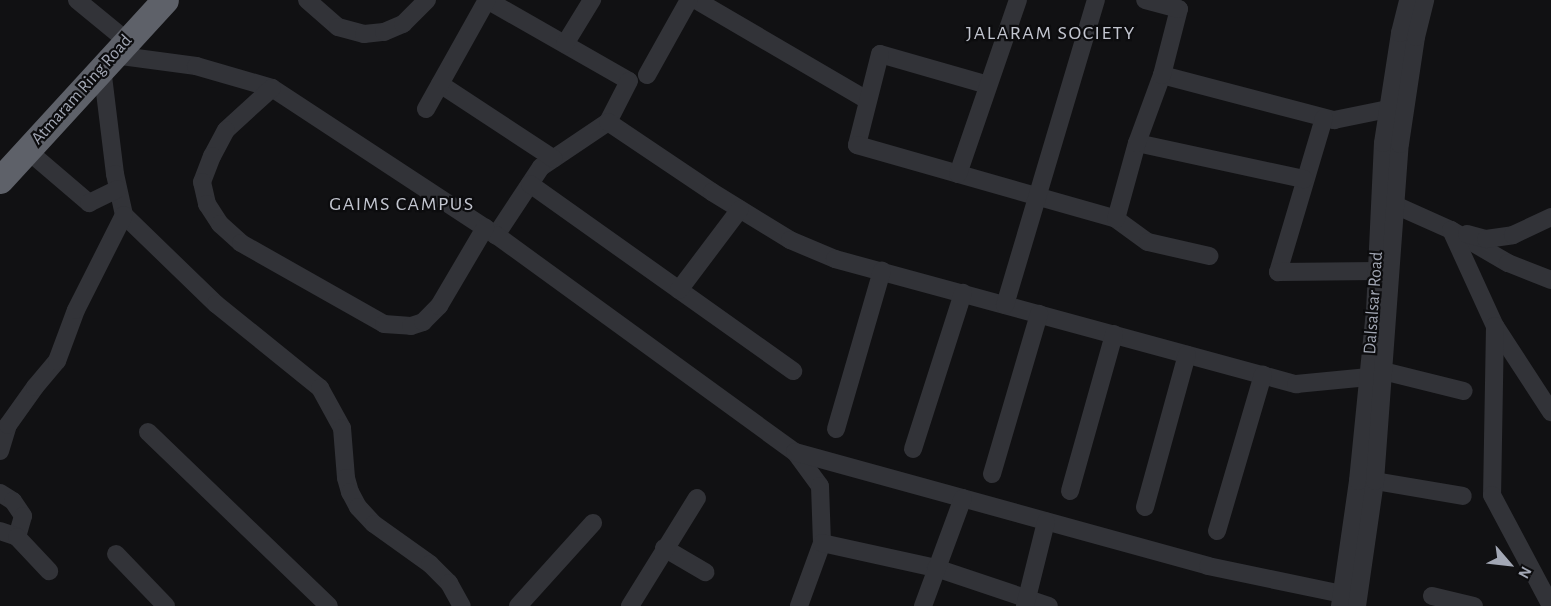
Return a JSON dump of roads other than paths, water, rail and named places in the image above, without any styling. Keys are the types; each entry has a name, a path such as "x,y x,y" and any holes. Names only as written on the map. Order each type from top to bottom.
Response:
{"highway":[{"name":"Atmaram Ring Road","path":"0,180 115,55 159,2"}],"street":[{"path":"77,0 115,55 118,189 124,214 216,304 320,388 342,428 346,478 358,507 374,524 430,564 449,583 462,606"},
{"path":"307,0 338,27 364,34 384,32 403,24 427,0"},
{"path":"272,88 226,130 212,156 202,182 207,204 220,224 241,243 384,324 411,326 423,322 438,306 490,231 530,184 541,167 608,122 629,81 487,0 426,109"},
{"path":"565,45 592,0"},
{"path":"647,75 689,0"},
{"path":"696,0 867,100"},
{"path":"958,174 1018,0"},
{"path":"1005,305 1096,0"},
{"path":"1116,219 1137,143 1162,75 1179,9 1145,0"},
{"name":"Dalsalsar Road","path":"1357,606 1375,481 1377,271 1383,143 1408,0"},
{"name":"Dalsalsar Road","path":"1341,600 1376,374 1400,144 1416,36 1425,0"},
{"path":"988,85 880,54 856,145 1116,219 1148,242 1209,256"},
{"path":"115,55 196,66 272,88 490,231 795,452 820,486 822,543 799,606"},
{"path":"1162,75 1334,120 1388,109"},
{"path":"440,84 554,159"},
{"path":"1324,118 1278,272 1377,271"},
{"path":"608,122 790,240 835,259 1296,384 1376,374 1464,391"},
{"path":"1137,143 1305,179"},
{"path":"27,150 89,203 118,189"},
{"path":"530,184 793,371"},
{"path":"1395,205 1451,230 1509,263 1551,280"},
{"path":"679,290 740,209"},
{"path":"0,451 8,425 35,387 57,362 76,310 124,214"},
{"path":"1451,230 1486,239 1513,235 1551,217"},
{"path":"1451,230 1495,326 1551,412"},
{"path":"836,429 882,271"},
{"path":"913,449 963,293"},
{"path":"992,474 1039,314"},
{"path":"1495,326 1492,495 1551,606"},
{"path":"1070,491 1114,334"},
{"path":"1145,507 1187,355"},
{"path":"1217,531 1263,375"},
{"path":"148,432 329,606"},
{"path":"795,452 1208,566 1341,600"},
{"path":"1375,481 1463,496"},
{"path":"0,493 20,508 23,516 17,537"},
{"path":"630,606 697,498"},
{"path":"923,606 963,498"},
{"path":"1027,603 1046,522"},
{"path":"518,606 593,523"},
{"path":"0,531 17,537 49,571"},
{"path":"822,543 936,568 1027,603 1049,606"},
{"path":"664,548 705,572"},
{"path":"116,554 166,606"},
{"path":"1432,597 1474,606"}],"district":[{"name":"JALARAM SOCIETY","path":"1051,33"},
{"name":"GAIMS CAMPUS","path":"402,204"}]}
